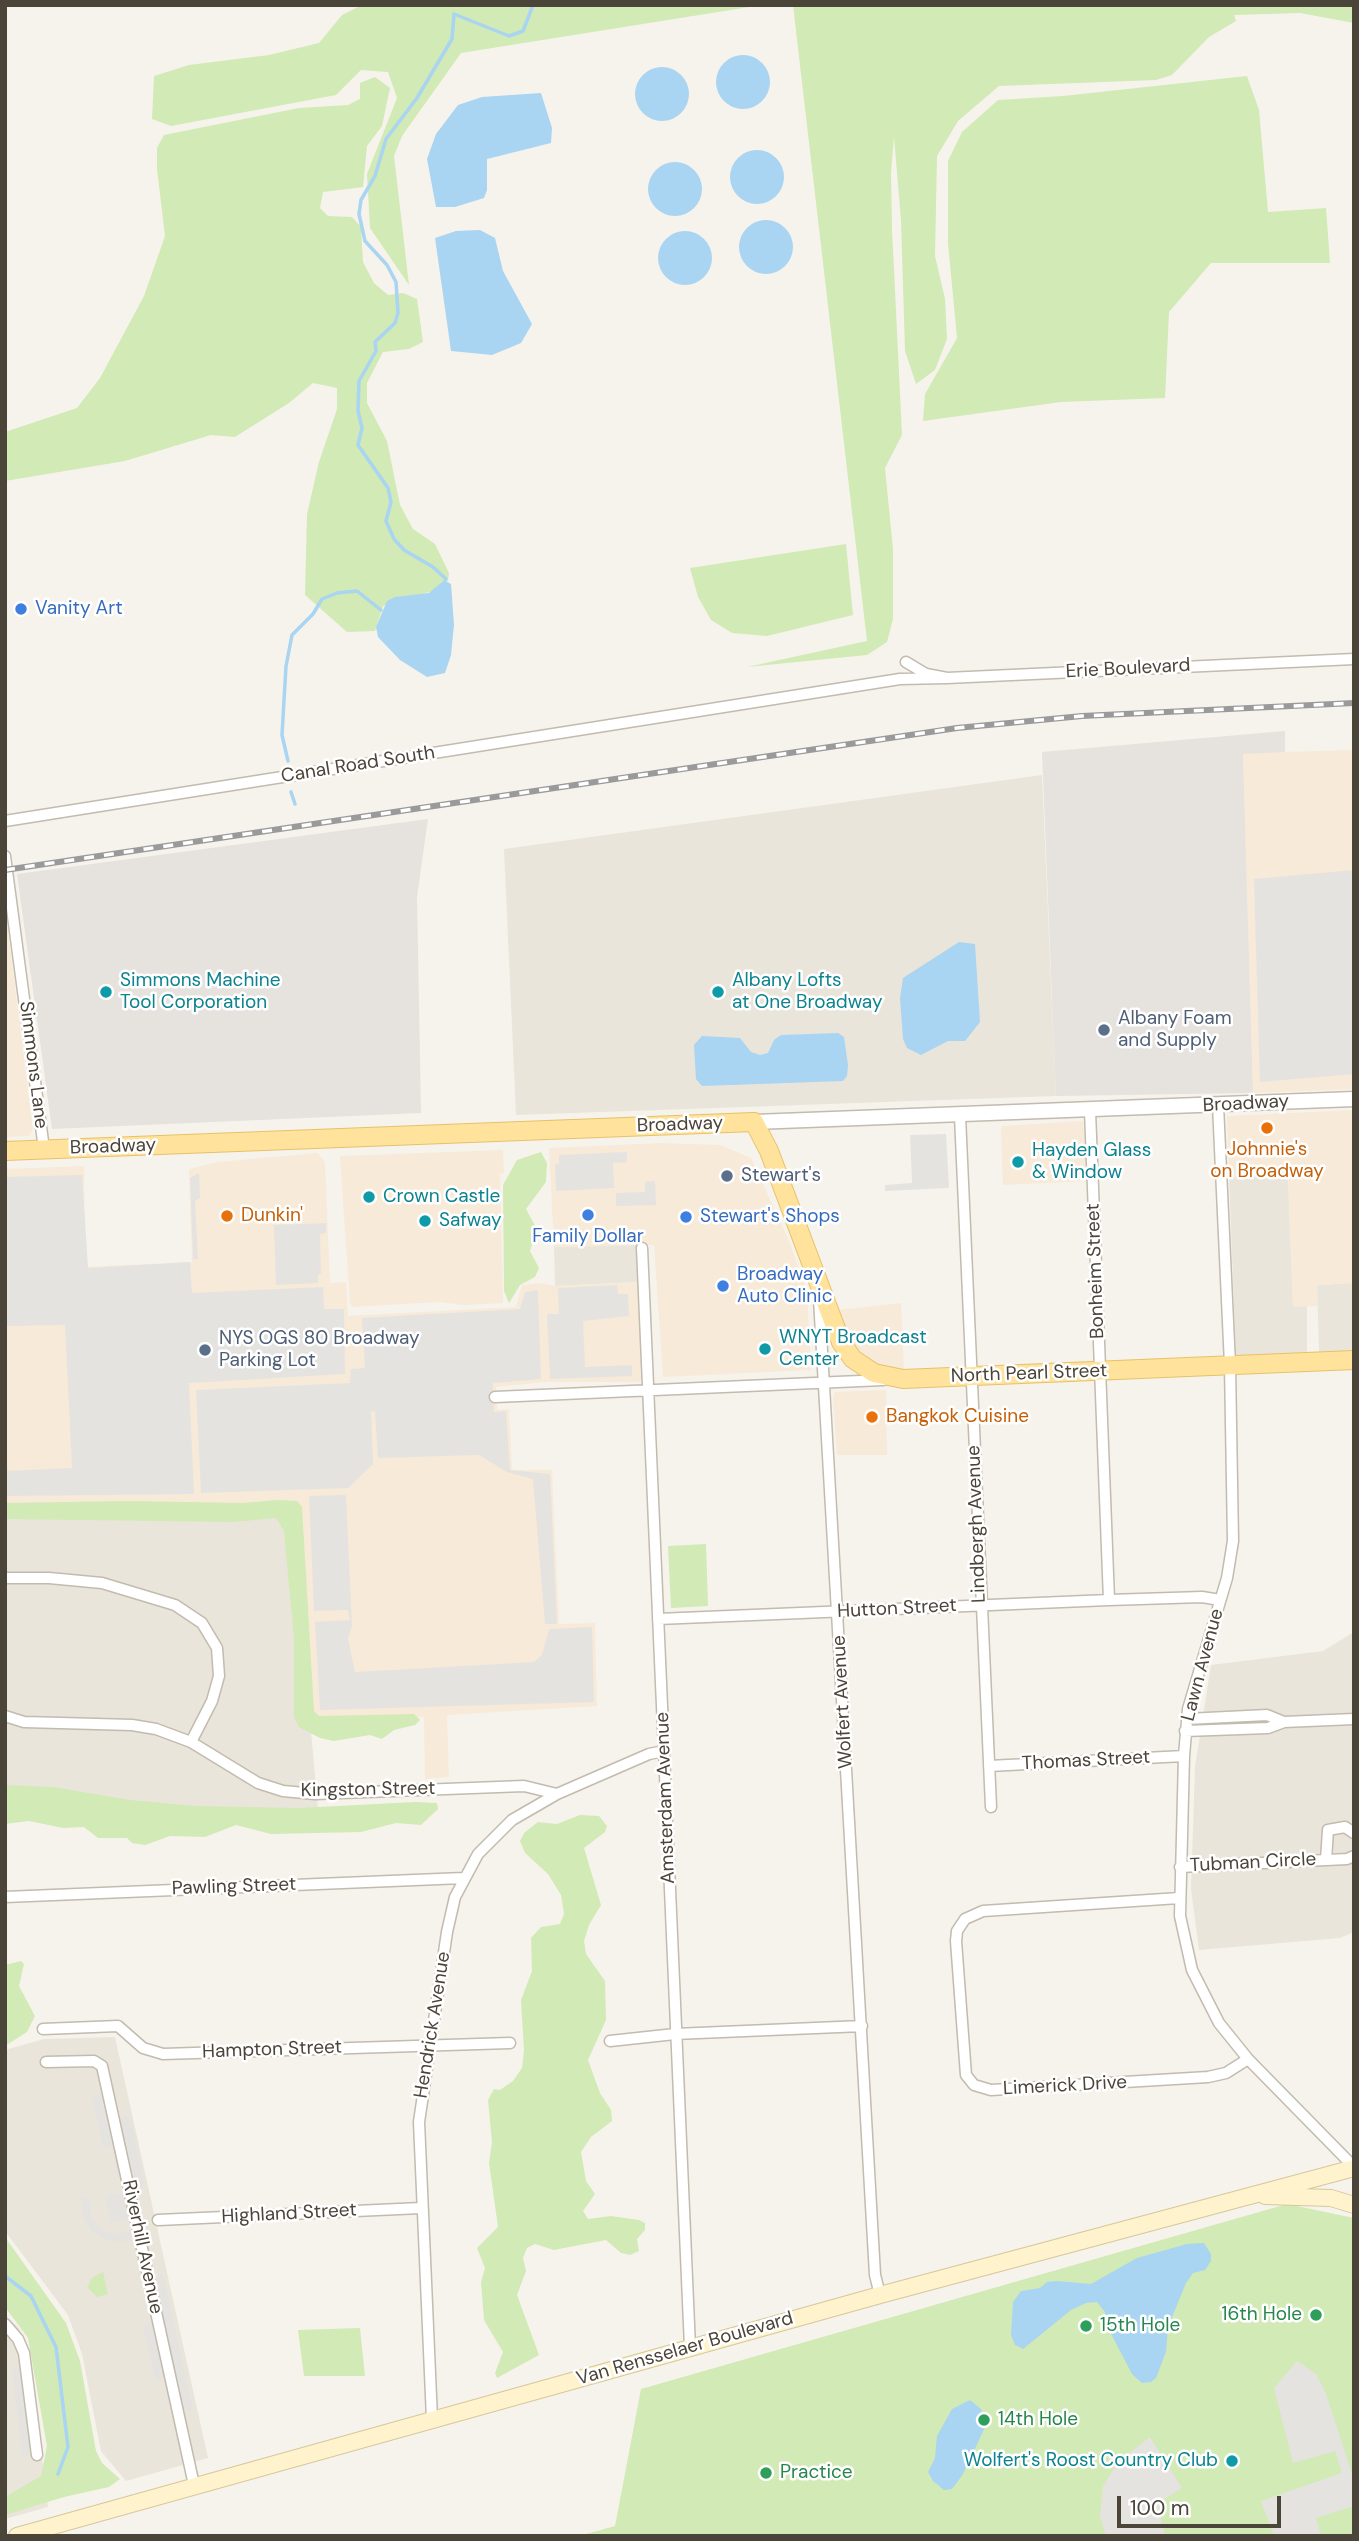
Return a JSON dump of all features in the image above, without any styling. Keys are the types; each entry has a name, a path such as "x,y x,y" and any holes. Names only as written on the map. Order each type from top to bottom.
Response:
{"main road":[{"name":"Broadway","path":"5,1151 754,1122"},
{"name":"Wolfert Avenue","path":"754,1122 769,1151 818,1282"},
{"path":"818,1282 835,1329 849,1355 874,1374 903,1379"},
{"name":"North Pearl Street","path":"903,1379 1354,1360"},
{"name":"Van Rensselaer Boulevard","path":"17,2536 690,2347 1353,2167"},
{"path":"1249,2196 1331,2198 1354,2205"}],"street":[{"name":"Erie Boulevard","path":"906,662 926,674 947,678 1354,659"},
{"name":"Canal Road South","path":"5,821 900,679 947,678"},
{"name":"Simmons Lane","path":"5,856 44,1149"},
{"name":"Broadway","path":"754,1122 1354,1099"},
{"name":"Lawn Avenue","path":"1219,1105 1230,1365 1233,1541 1220,1600 1194,1682 1185,1731 1179,1898 1185,1945 1197,1983 1219,2022 1248,2059 1353,2167"},
{"name":"Bonheim Street","path":"1090,1111 1109,1600"},
{"name":"Lindbergh Avenue","path":"960,1116 991,1807"},
{"name":"Amsterdam Avenue","path":"642,1248 690,2347"},
{"name":"Wolfert Avenue","path":"818,1282 875,2275 880,2295"},
{"name":"North Pearl Street","path":"495,1397 903,1379"},
{"path":"5,1578 68,1579 102,1583 164,1601 197,1619 215,1642 220,1671 212,1701 191,1742"},
{"name":"Hutton Street","path":"658,1619 1109,1600 1202,1597 1220,1600"},
{"path":"1187,1719 1267,1715 1284,1722"},
{"name":"Kingston Street","path":"5,1716 38,1723 132,1725 191,1742 258,1783 283,1791 315,1794 524,1786 557,1794"},
{"path":"1185,1731 1268,1728 1284,1722 1354,1719"},
{"name":"Hendrick Avenue","path":"432,2419 419,2123 447,1932 463,1878 484,1847 504,1826 557,1794 649,1754 664,1751"},
{"name":"Thomas Street","path":"989,1766 1184,1756"},
{"name":"Tubman Circle","path":"1326,1860 1328,1830 1345,1827 1354,1832"},
{"name":"Tubman Circle","path":"1180,1867 1326,1860 1354,1856"},
{"name":"Pawling Street","path":"5,1897 463,1878"},
{"name":"Limerick Drive","path":"1179,1898 983,1911 965,1919 957,1931 956,1941 966,2075 978,2088 991,2091 1208,2077 1226,2073 1248,2059"},
{"name":"Hampton Street","path":"43,2029 120,2026 143,2048 163,2054 429,2043 510,2043"},
{"path":"610,2040 675,2034 862,2026"},
{"name":"Riverhill Avenue","path":"46,2062 96,2062 103,2068 194,2485"},
{"name":"Highland Street","path":"158,2220 421,2208"},
{"path":"5,2324 18,2339 24,2353 37,2455"}],"shaded area":[{"path":"1285,731 1285,752 1243,754 1253,1093 1056,1096 1042,752"},
{"path":"1354,750 1354,1089 1253,1093 1243,753"},
{"name":"Albany Lofts at One Broadway","path":"1042,775 1056,1096 516,1115 504,849"},
{"name":"Simmons Machine Tool Corporation","path":"428,819 417,897 421,1113 52,1129 17,874"},
{"path":"1354,870 1354,1074 1260,1082 1254,879"},
{"path":"5,908 33,1129 29,1136 5,1137"},
{"path":"1354,1110 1354,1283 1317,1285 1317,1306 1293,1307 1288,1175 1229,1177 1227,1116"},
{"path":"1083,1121 1088,1181 1003,1185 1001,1126"},
{"path":"946,1134 949,1188 885,1191 885,1185 912,1183 910,1135"},
{"path":"661,1143 720,1145 751,1158 790,1243 807,1292 811,1370 663,1377 654,1245 554,1247 549,1148"},
{"path":"503,1150 504,1173 500,1174 503,1303 464,1305 439,1302 353,1307 350,1304 340,1156"},
{"path":"627,1152 627,1162 613,1163 614,1188 556,1191 555,1164 559,1164 559,1155"},
{"path":"318,1153 325,1163 330,1283 346,1282 348,1316 516,1307 522,1285 639,1282 643,1377 640,1382 545,1382 496,1387 497,1410 509,1409 512,1470 552,1470 559,1624 595,1623 597,1706 447,1715 449,1777 425,1779 424,1717 310,1723 291,1509 5,1508 5,1169 84,1166 85,1267 192,1262 189,1169 218,1162"},
{"path":"199,1173 200,1198 195,1201 198,1259 193,1259 190,1178"},
{"name":"NYS OGS 80 Broadway Parking Lot","path":"82,1175 88,1268 190,1262 192,1293 323,1287 324,1309 344,1309 345,1374 189,1383 194,1494 5,1496 5,1471 72,1468 65,1325 5,1326 5,1177"},
{"path":"1288,1175 1293,1306 1307,1306 1307,1352 1236,1357 1229,1177"},
{"path":"655,1181 656,1205 616,1206 616,1193 645,1192 645,1182"},
{"path":"326,1223 326,1233 320,1234 321,1274 318,1275 318,1283 276,1285 274,1225"},
{"path":"639,1245 639,1282 555,1286 554,1247"},
{"path":"1354,1283 1354,1351 1319,1352 1317,1285"},
{"path":"617,1285 618,1294 628,1294 629,1316 583,1321 585,1367 632,1365 632,1376 550,1379 547,1314 559,1314 558,1288"},
{"path":"538,1290 541,1379 493,1383 494,1412 506,1411 510,1470 550,1474 557,1624 545,1624 533,1479 507,1472 479,1455 378,1458 375,1411 371,1412 373,1464 348,1488 201,1493 196,1390 350,1383 351,1369 365,1368 362,1318 520,1309 525,1292"},
{"path":"901,1303 904,1370 870,1364 850,1341 839,1310"},
{"path":"886,1390 887,1455 837,1455 833,1398 835,1392"},
{"path":"346,1495 352,1626 348,1639 355,1672 534,1662 542,1655 549,1629 592,1627 594,1702 320,1710 315,1622 350,1620 348,1610 314,1611 309,1496"},
{"path":"5,1508 291,1509 319,1820 5,1799"},
{"path":"1354,1632 1354,1932 1340,1938 1199,1950 1191,1889 1195,1767 1211,1665 1323,1651"},
{"path":"115,2037 208,2458 126,2481 101,2451 82,2354 68,2315 5,2231 5,2050 44,2039"},
{"path":"101,2095 107,2120 130,2115 145,2185 137,2186 133,2173 118,2176 112,2146 103,2148 92,2097"},
{"path":"122,2193 128,2220 111,2223 105,2197"},
{"path":"82,2197 90,2199 91,2217 101,2229 112,2233 131,2232 132,2241 108,2241 92,2232 82,2215"},
{"path":"163,2274 193,2410 184,2411 176,2376 155,2380 143,2325 151,2323 142,2279"},
{"path":"5,2315 19,2328 29,2349 48,2507 5,2519"},
{"path":"1297,2361 1316,2374 1325,2391 1354,2480 1354,2506 1316,2518 1321,2536 1274,2536 1261,2501 1342,2473 1335,2451 1293,2463 1274,2388"},
{"path":"21,2368 31,2455 22,2456 12,2370"},
{"path":"1150,2437 1182,2488 1163,2500 1159,2511 1165,2536 1106,2536 1100,2516 1103,2486 1119,2461"}],"green space":[{"path":"762,5 461,53 402,136 394,156 409,285 370,228 367,174 397,98 388,72 361,70 336,95 171,126 152,119 154,76 189,65 269,55 319,43 342,15 360,6"},
{"path":"793,5 1354,5 1354,23 1300,13 1234,15 1236,21 1209,37 1172,75 1156,80 999,86 958,121 937,156 935,256 945,299 947,339 935,370 916,384 905,351 901,220 894,137 891,173 892,229 902,435 885,468 893,549 893,619 887,642 867,655 747,667 867,641"},
{"path":"1247,76 1259,110 1268,212 1326,208 1330,263 1211,263 1169,312 1165,398 1061,402 923,421 925,394 957,338 948,243 948,161 962,132 998,100 1063,96"},
{"path":"375,77 390,88 382,126 367,146 363,187 323,192 320,208 328,216 352,217 361,227 363,262 374,283 388,295 403,293 417,299 423,342 409,349 383,352 367,383 367,403 387,441 400,505 413,529 435,544 449,573 448,581 442,581 433,591 383,606 375,631 347,632 305,595 307,514 319,462 337,409 337,388 313,383 289,403 235,437 211,435 125,461 5,481 5,432 77,408 100,378 144,296 165,236 157,169 157,148 164,135 299,108 348,105 360,99 360,83"},
{"path":"846,544 853,615 767,636 732,633 711,620 698,597 690,568"},
{"path":"541,1152 547,1163 546,1182 526,1209 537,1229 530,1251 539,1268 535,1277 520,1285 509,1303 504,1291 503,1185 517,1160"},
{"path":"297,1501 302,1507 314,1711 319,1716 414,1714 420,1720 415,1725 394,1730 382,1739 370,1735 334,1741 320,1738 299,1727 294,1717 294,1639 284,1531 276,1518 232,1522 5,1519 5,1503 243,1503"},
{"path":"706,1544 708,1606 671,1608 668,1546"},
{"path":"5,1785 53,1787 130,1800 195,1806 299,1808 415,1802 437,1803 438,1809 421,1825 396,1823 361,1832 271,1834 236,1825 205,1837 170,1836 145,1845 132,1843 127,1838 98,1838 84,1827 63,1828 29,1821 5,1824"},
{"path":"580,1815 599,1816 607,1826 605,1832 584,1848 601,1905 589,1925 584,1941 586,1954 605,1981 606,2020 588,2060 600,2093 611,2110 612,2121 591,2137 581,2152 586,2181 595,2194 583,2211 588,2219 611,2216 639,2220 645,2223 645,2230 637,2239 639,2251 630,2255 621,2253 606,2240 554,2250 535,2244 527,2248 523,2258 526,2271 517,2295 539,2355 497,2378 495,2373 503,2352 484,2320 481,2282 485,2268 477,2248 498,2227 489,2163 492,2142 488,2100 494,2089 500,2090 513,2081 522,2068 524,2050 521,2000 532,1971 531,1938 541,1927 560,1924 564,1914 561,1895 548,1874 525,1853 520,1841 524,1833 538,1822 557,1824"},
{"path":"21,1961 24,1964 19,1986 35,2016 27,2032 5,2046 5,1965"},
{"name":"Wolfert's Roost Country Club","path":"1287,2204 1354,2218 1354,2536 579,2536 615,2526 641,2389"},
{"path":"5,2237 66,2323 80,2361 96,2451 102,2463 120,2479 109,2487 5,2515 5,2497 41,2476 47,2446 28,2338 5,2307"},
{"path":"103,2272 108,2294 97,2297 87,2287 93,2277"},
{"path":"360,2328 365,2376 304,2376 298,2330"}],"water":[{"path":"743,55 762,63 770,82 762,101 743,109 724,101 716,82 724,63"},
{"path":"662,67 681,75 689,94 681,113 662,121 643,113 635,94 643,75"},
{"path":"541,93 552,128 551,143 487,159 487,190 484,198 455,207 436,207 427,159 436,134 458,105 482,97"},
{"path":"757,150 776,158 784,177 776,196 757,204 738,196 730,177 738,158"},
{"path":"675,162 694,170 702,189 694,208 675,216 656,208 648,189 656,170"},
{"path":"766,220 785,228 793,247 785,266 766,274 747,266 739,247 747,228"},
{"path":"480,230 495,238 503,271 532,324 521,343 492,355 451,351 435,238 456,231"},
{"path":"685,231 704,239 712,258 704,277 685,285 666,277 658,258 666,239"},
{"path":"444,580 451,584 454,625 451,655 445,673 427,677 400,660 378,637 376,627 387,601 395,597 429,593"},
{"path":"959,942 975,944 980,1022 965,1041 948,1041 921,1055 907,1048 903,1039 900,998 903,978"},
{"path":"838,1033 844,1037 848,1065 847,1076 843,1081 702,1086 696,1079 694,1045 702,1036 740,1038 751,1052 760,1055 768,1053 774,1040 781,1035"},
{"path":"1204,2243 1211,2254 1211,2261 1205,2270 1193,2273 1186,2283 1168,2327 1166,2352 1156,2378 1151,2382 1142,2383 1132,2374 1108,2328 1105,2312 1097,2302 1086,2303 1071,2310 1023,2349 1015,2345 1011,2335 1013,2302 1021,2291 1040,2288 1047,2282 1057,2281 1091,2284 1137,2258 1187,2244"},
{"path":"970,2400 981,2409 986,2425 963,2474 952,2489 944,2490 933,2481 928,2472 935,2458 937,2436 952,2409"}],"waterway":[{"path":"446,579 433,567 404,550 394,539 386,521 391,502 388,488 358,445 362,428 358,411 359,381 376,351 375,342 395,323 398,313 396,282 387,265 365,241 359,214 361,200 375,176 386,139 417,98 452,39 454,14 509,36 523,31 533,5"},
{"path":"288,761 282,735 286,666 292,635 313,614 322,599 337,593 357,591 381,610"},
{"path":"291,792 295,804"},
{"path":"5,2276 31,2296 56,2347 68,2447 58,2474"}],"railway":[{"path":"5,870 957,728 1082,716 1354,703"}],"place":[{"name":"Vanity Art","path":"21,609"},
{"name":"Simmons Machine Tool Corporation","path":"106,992"},
{"name":"Albany Lofts at One Broadway","path":"718,992"},
{"name":"Albany Foam and Supply","path":"1104,1030"},
{"name":"Johnnie's on Broadway","path":"1267,1128"},
{"name":"Hayden Glass & Window","path":"1018,1162"},
{"name":"Stewart's","path":"727,1176"},
{"name":"Crown Castle","path":"369,1197"},
{"name":"Family Dollar","path":"588,1215"},
{"name":"Dunkin'","path":"227,1216"},
{"name":"Stewart's Shops","path":"686,1217"},
{"name":"Safway","path":"425,1221"},
{"name":"Broadway Auto Clinic","path":"723,1286"},
{"name":"WNYT Broadcast Center","path":"765,1349"},
{"name":"NYS OGS 80 Broadway Parking Lot","path":"205,1350"},
{"name":"Bangkok Cuisine","path":"872,1417"},
{"name":"16th Hole","path":"1316,2315"},
{"name":"15th Hole","path":"1086,2326"},
{"name":"14th Hole","path":"984,2420"},
{"name":"Wolfert's Roost Country Club","path":"1232,2461"},
{"name":"Practice","path":"766,2473"}]}
